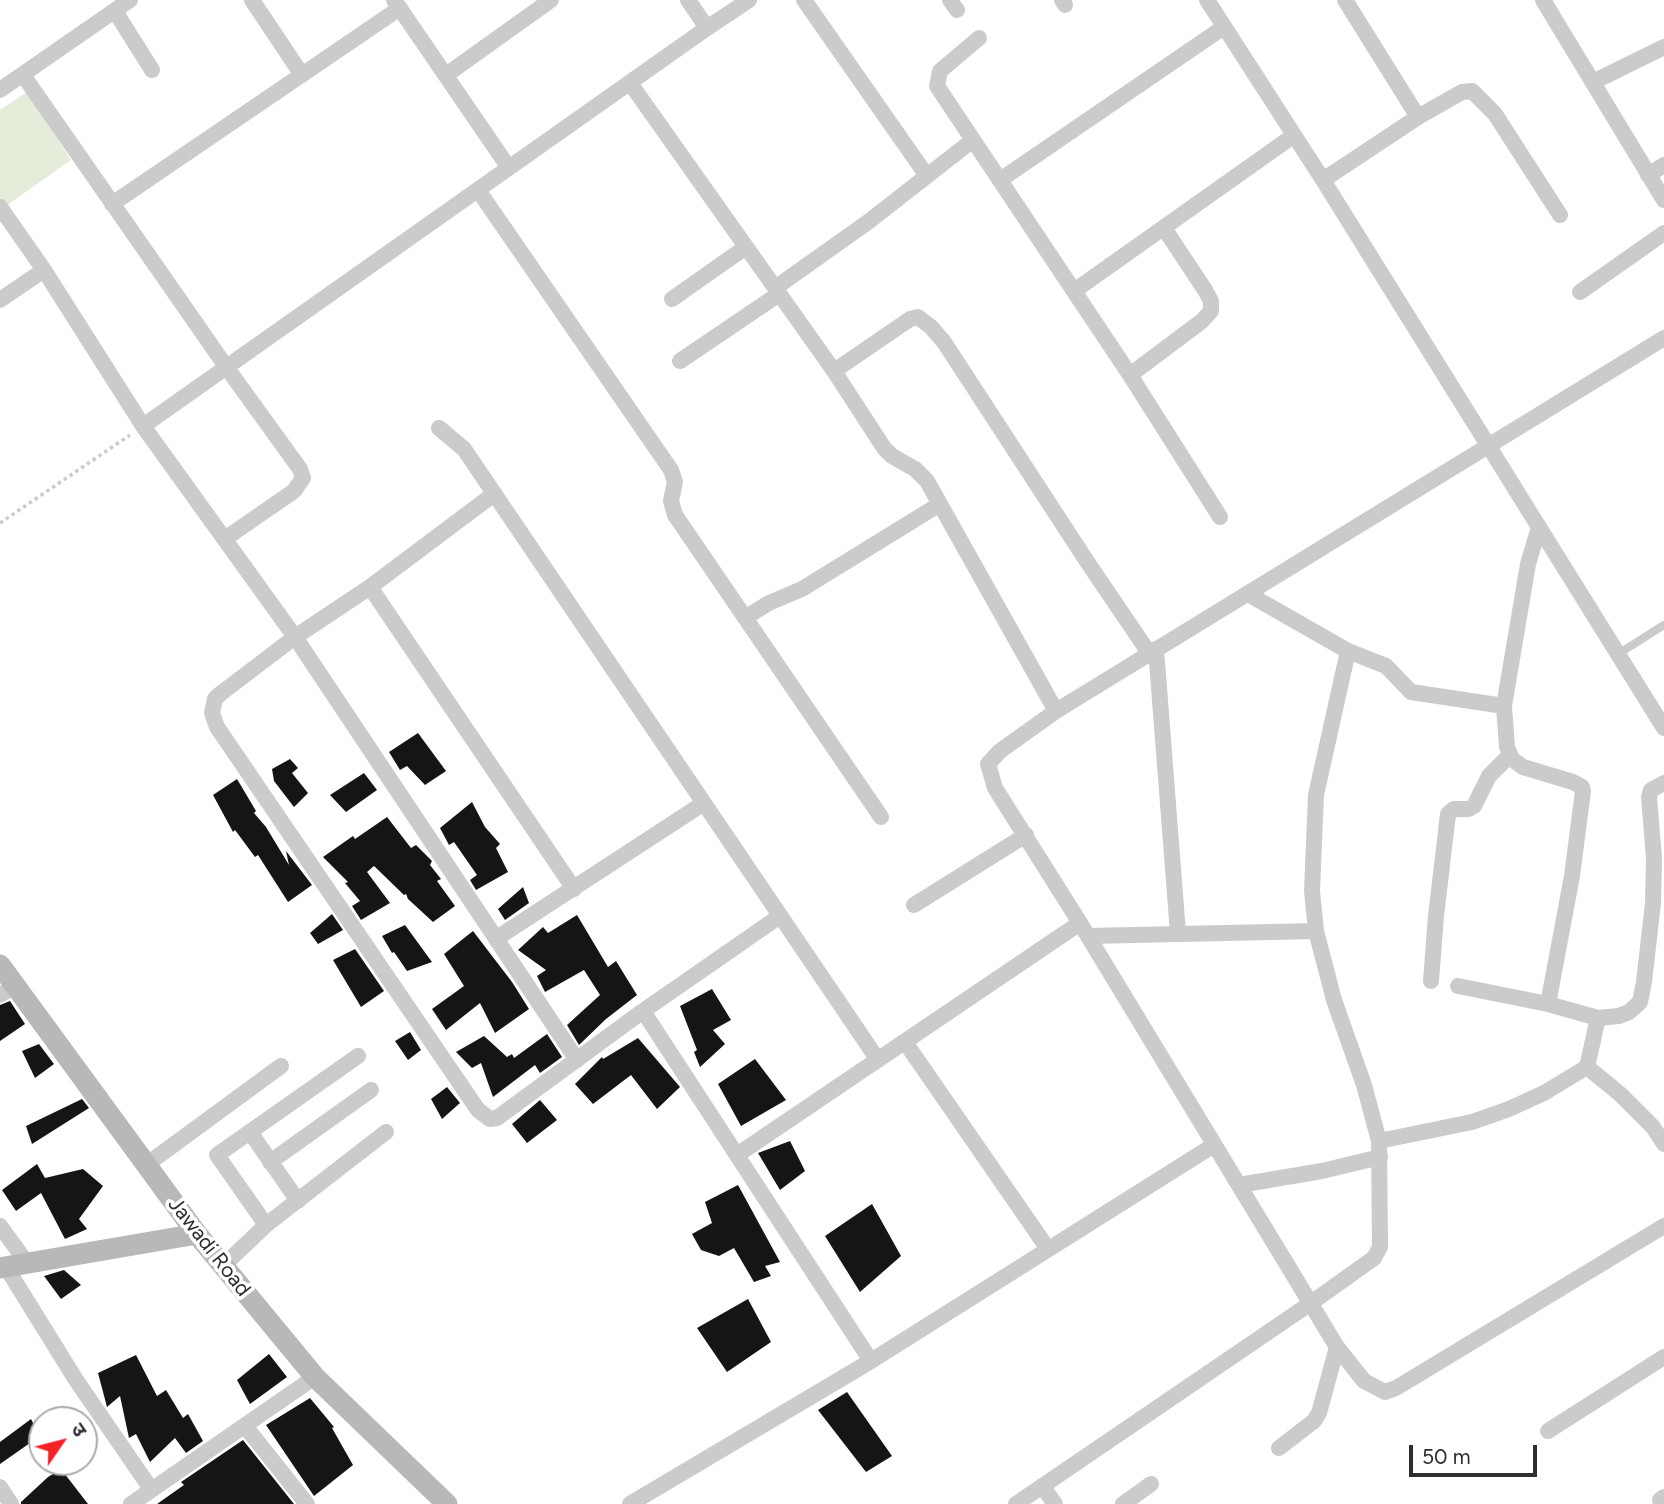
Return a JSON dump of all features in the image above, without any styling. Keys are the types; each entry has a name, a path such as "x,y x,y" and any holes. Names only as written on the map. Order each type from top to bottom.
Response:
{"street":[{"path":"0,90 130,0"},
{"path":"252,0 302,75"},
{"path":"688,0 707,28"},
{"path":"144,426 750,0"},
{"path":"804,0 927,176"},
{"path":"1207,0 1323,180 1664,728"},
{"path":"1345,0 1418,117"},
{"path":"1543,0 1664,200"},
{"path":"446,75 546,1"},
{"path":"113,204 302,75 397,4 509,168"},
{"path":"115,10 152,71"},
{"path":"1000,180 1224,27"},
{"path":"979,38 940,71 937,86 1130,375 1220,517"},
{"path":"1592,82 1664,47"},
{"path":"23,75 294,460 303,478 294,491 226,538"},
{"path":"630,83 834,372 884,448 923,476 1056,712"},
{"path":"1323,180 1418,117 1462,92 1472,91 1495,114 1560,215"},
{"path":"1074,291 1293,136"},
{"path":"680,361 777,291 973,140"},
{"path":"1648,175 1664,165"},
{"path":"478,190 671,470 675,482 671,501 676,515 881,817"},
{"path":"0,206 144,426 295,637 577,1060"},
{"path":"1130,375 1202,321 1211,311 1211,301 1205,290 1164,228"},
{"path":"1580,292 1664,233"},
{"path":"672,299 746,247"},
{"path":"0,300 44,270"},
{"path":"834,372 910,319 918,317 924,320 944,342 1086,561 1153,651 1178,933"},
{"path":"1664,338 1056,712 1000,751 988,765 995,788 1027,835 1336,1347 1364,1381 1378,1390 1390,1391 1664,1226"},
{"path":"439,428 464,449 878,1060"},
{"path":"494,494 370,587 295,637 215,699 212,713 217,727 478,1110 490,1119 497,1118 643,1011 780,916"},
{"path":"746,617 769,603 802,589 940,504"},
{"path":"1539,527 1528,564 1504,706 1507,747 1510,755 1523,767 1579,784 1583,791 1572,876 1548,1004"},
{"path":"370,587 574,889"},
{"path":"1248,594 1348,651 1386,666 1402,685 1415,694 1504,706"},
{"path":"1016,1504 1311,1303 1374,1258 1378,1252 1381,1241 1379,1149 1364,1085 1334,1000 1316,930 1311,891 1316,795 1348,651"},
{"path":"1431,981 1448,814 1454,809 1472,807 1489,776 1510,755"},
{"path":"1458,986 1548,1004 1598,1018 1619,1016 1629,1012 1640,1002 1653,903 1654,858 1649,797 1651,790 1664,783"},
{"path":"497,939 704,803"},
{"path":"914,905 1027,835"},
{"path":"737,1155 905,1041 1084,930 1178,933 1316,930"},
{"name":"Jawadi Road","path":"0,965 7,990 146,1165 197,1234 315,1377 447,1504"},
{"path":"643,1011 872,1361"},
{"path":"1239,1185 1322,1171 1379,1149 1509,1109 1544,1093 1587,1067 1598,1018"},
{"path":"905,1041 1048,1250"},
{"path":"266,1225 217,1155 358,1056"},
{"path":"146,1165 281,1066"},
{"path":"1587,1067 1620,1094 1653,1127 1664,1144"},
{"path":"270,1162 371,1090"},
{"path":"250,1132 298,1201"},
{"path":"223,1266 266,1225 386,1132"},
{"path":"630,1504 872,1361 1214,1145"},
{"path":"0,1226 11,1266 76,1380 151,1489"},
{"path":"11,1266 197,1234"},
{"path":"1279,1448 1314,1421 1319,1413 1336,1347"},
{"path":"1548,1431 1664,1357"},
{"path":"131,1504 315,1377"},
{"path":"245,1426 307,1504"},
{"path":"1123,1504 1151,1485"},
{"path":"1042,1486 1055,1504"},
{"path":"0,1488 11,1504"}],"lane":[{"path":"1618,654 1664,625"}],"path":[{"path":"0,523 144,426"}],"green space":[{"path":"27,92 71,160 6,206 0,198 0,110"}],"building":[{"path":"418,733 446,771 425,785 407,766 400,770 389,752"},
{"path":"290,759 298,768 292,773 308,793 294,807 274,781 272,769"},
{"path":"364,773 377,790 346,812 330,795"},
{"path":"237,779 256,811 254,813 266,827 289,865 286,851 312,885 288,902 258,855 255,857 235,830 233,832 213,795"},
{"path":"472,802 485,827 500,844 496,848 508,872 476,890 470,880 477,875 454,842 449,845 440,828"},
{"path":"387,817 411,848 416,845 432,861 430,865 441,879 437,881 455,906 433,922 374,866 367,872 390,903 361,920 352,906 360,901 345,883 348,882 323,857"},
{"path":"523,887 529,903 505,920 498,909"},
{"path":"332,914 343,930 318,944 310,933"},
{"path":"577,915 608,967 616,961 637,995 579,1045 567,1025 600,995 584,970 545,992 537,976 546,970 518,950 543,927 548,933"},
{"path":"405,925 432,962 407,971 382,936"},
{"path":"473,931 529,1009 495,1033 480,1003 446,1030 432,1009 464,986 444,954"},
{"path":"355,949 384,991 361,1007 333,960"},
{"path":"712,989 731,1020 713,1030 725,1044 700,1067 694,1052 697,1050 680,1006"},
{"path":"10,1001 25,1024 0,1041 0,1005"},
{"path":"410,1032 421,1050 408,1060 395,1041"},
{"path":"547,1034 562,1057 540,1073 535,1065 493,1097 481,1063 472,1068 456,1052 484,1036 507,1057 512,1054 514,1058"},
{"path":"638,1038 680,1087 657,1109 631,1075 593,1104 575,1084 602,1057 603,1059"},
{"path":"39,1044 54,1064 35,1078 22,1051"},
{"path":"755,1059 786,1100 741,1126 718,1084"},
{"path":"447,1087 460,1103 442,1119 431,1099"},
{"path":"82,1099 89,1108 32,1144 26,1126"},
{"path":"540,1100 557,1120 527,1143 512,1124"},
{"path":"790,1141 805,1171 780,1190 758,1153"},
{"path":"37,1164 45,1178 83,1169 103,1186 79,1219 87,1229 65,1239 41,1193 16,1211 2,1190"},
{"path":"738,1185 780,1262 765,1266 771,1276 754,1282 734,1248 719,1256 701,1250 692,1234 712,1223 705,1202"},
{"path":"872,1204 901,1256 860,1292 825,1236"},
{"path":"64,1270 81,1285 61,1299 44,1276"},
{"path":"748,1299 771,1342 727,1372 697,1328"},
{"path":"269,1354 287,1377 250,1404 237,1380"},
{"path":"136,1355 157,1396 166,1390 183,1418 188,1414 203,1441 186,1453 175,1438 150,1462 136,1434 129,1438 120,1396 107,1407 98,1373"},
{"path":"847,1392 892,1456 866,1472 818,1410"},
{"path":"310,1398 334,1427 332,1428 353,1465 314,1496 266,1425"},
{"path":"28,1421 28,1444 0,1464 0,1442"},
{"path":"243,1440 294,1504 157,1504 184,1485 181,1482"},
{"path":"66,1476 88,1504 21,1504 48,1477"}]}
